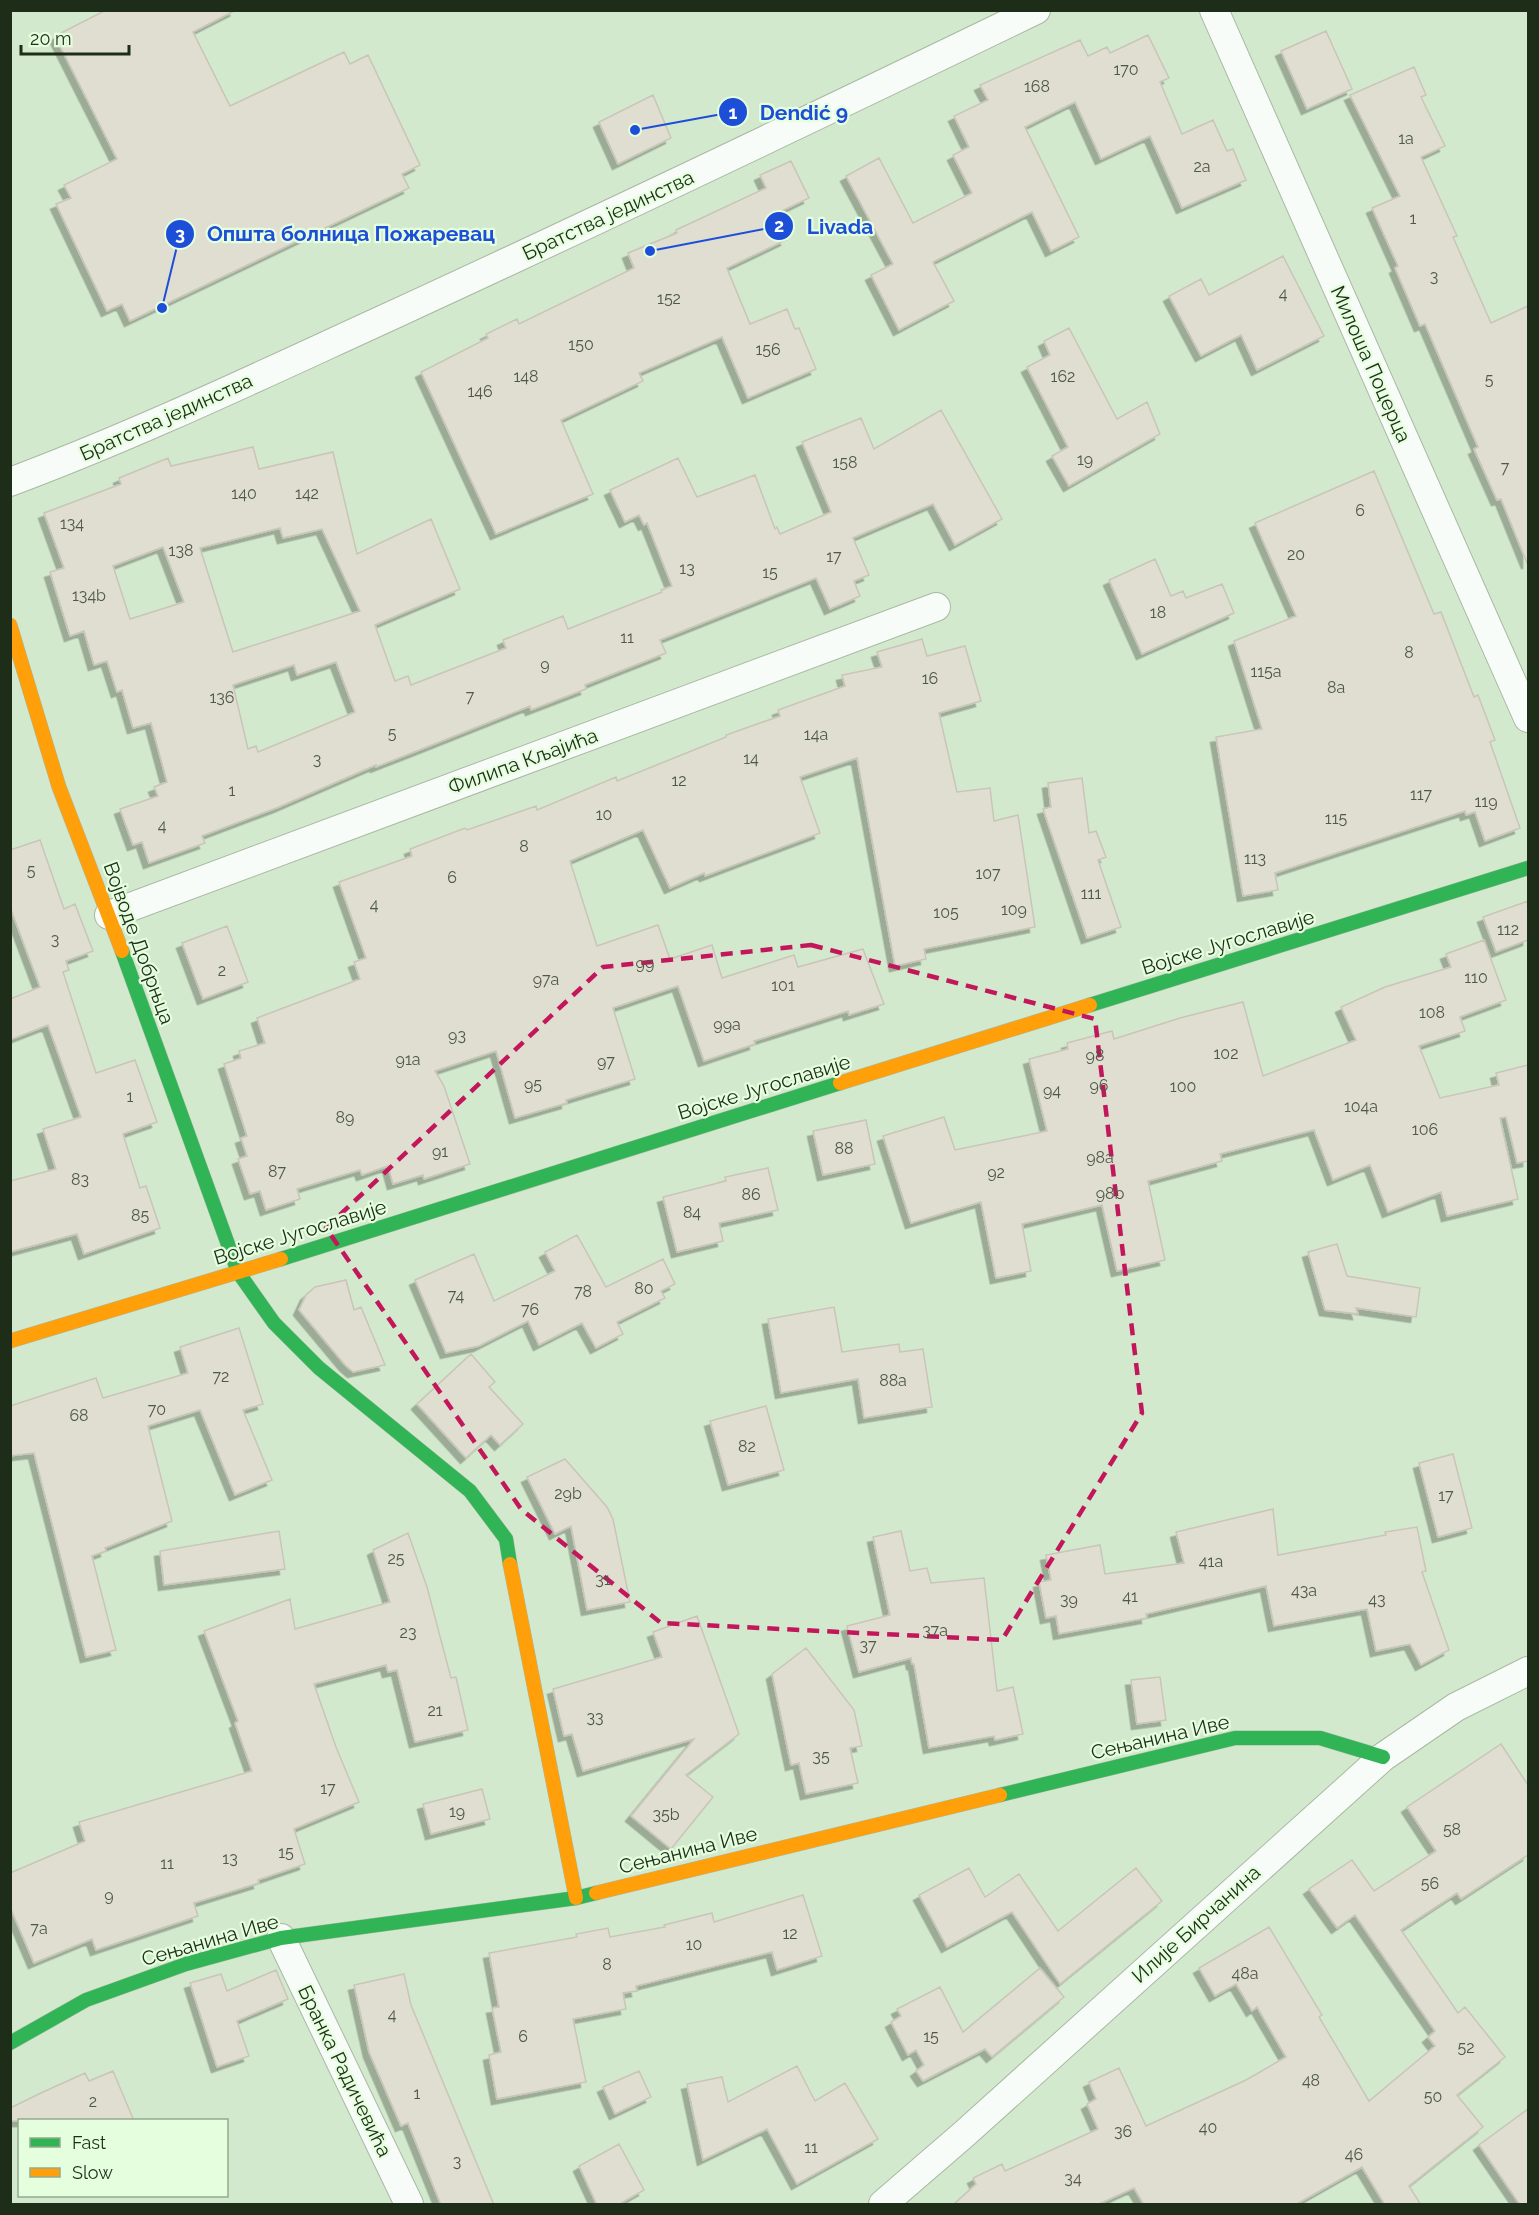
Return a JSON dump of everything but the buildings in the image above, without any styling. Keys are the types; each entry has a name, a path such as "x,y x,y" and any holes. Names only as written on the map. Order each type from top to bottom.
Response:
{"street":[{"name":"Братства јединства","path":"10,482 92,451 544,246 1036,10"},
{"name":"Милоша Поцерца","path":"1214,10 1528,718"},
{"name":"Филипа Кљајића","path":"109,915 936,607"},
{"name":"Војводе Добрњца","path":"10,625 59,787 109,915 238,1272 274,1323 319,1368 470,1491 506,1539 515,1595 576,1898"},
{"name":"Војске Југославије","path":"10,1341 238,1272 1528,868"},
{"name":"Илије Бирчанина","path":"883,2205 1383,1757 1456,1707 1528,1671"},
{"name":"Сењанина Иве","path":"10,2043 86,2000 186,1964 281,1938 576,1898 1234,1738 1320,1738 1383,1757"},
{"name":"Бранка Радичевића","path":"281,1938 409,2205"}],"highlighted area":[{"path":"811,945 1095,1019 1142,1413 1002,1640 661,1623 521,1509 326,1228 603,967"}],"traffic: fast":[{"path":"1090,1005 1528,868"},
{"path":"122,951 238,1272 274,1323 319,1368 470,1491 506,1539 510,1564"},
{"path":"281,1259 840,1083"},
{"path":"1000,1795 1235,1738 1320,1738 1383,1757"},
{"path":"10,2043 86,2000 186,1964 281,1938 576,1898 596,1893"}],"traffic: slow":[{"path":"10,625 59,787 122,951"},
{"path":"840,1083 1090,1005"},
{"path":"10,1341 281,1259"},
{"path":"510,1564 576,1898"},
{"path":"596,1893 1000,1795"}],"place":[{"name":"Dendić 9","path":"635,130"},
{"name":"Livada","path":"650,251"},
{"name":"Општа болница Пожаревац","path":"162,308"}]}
